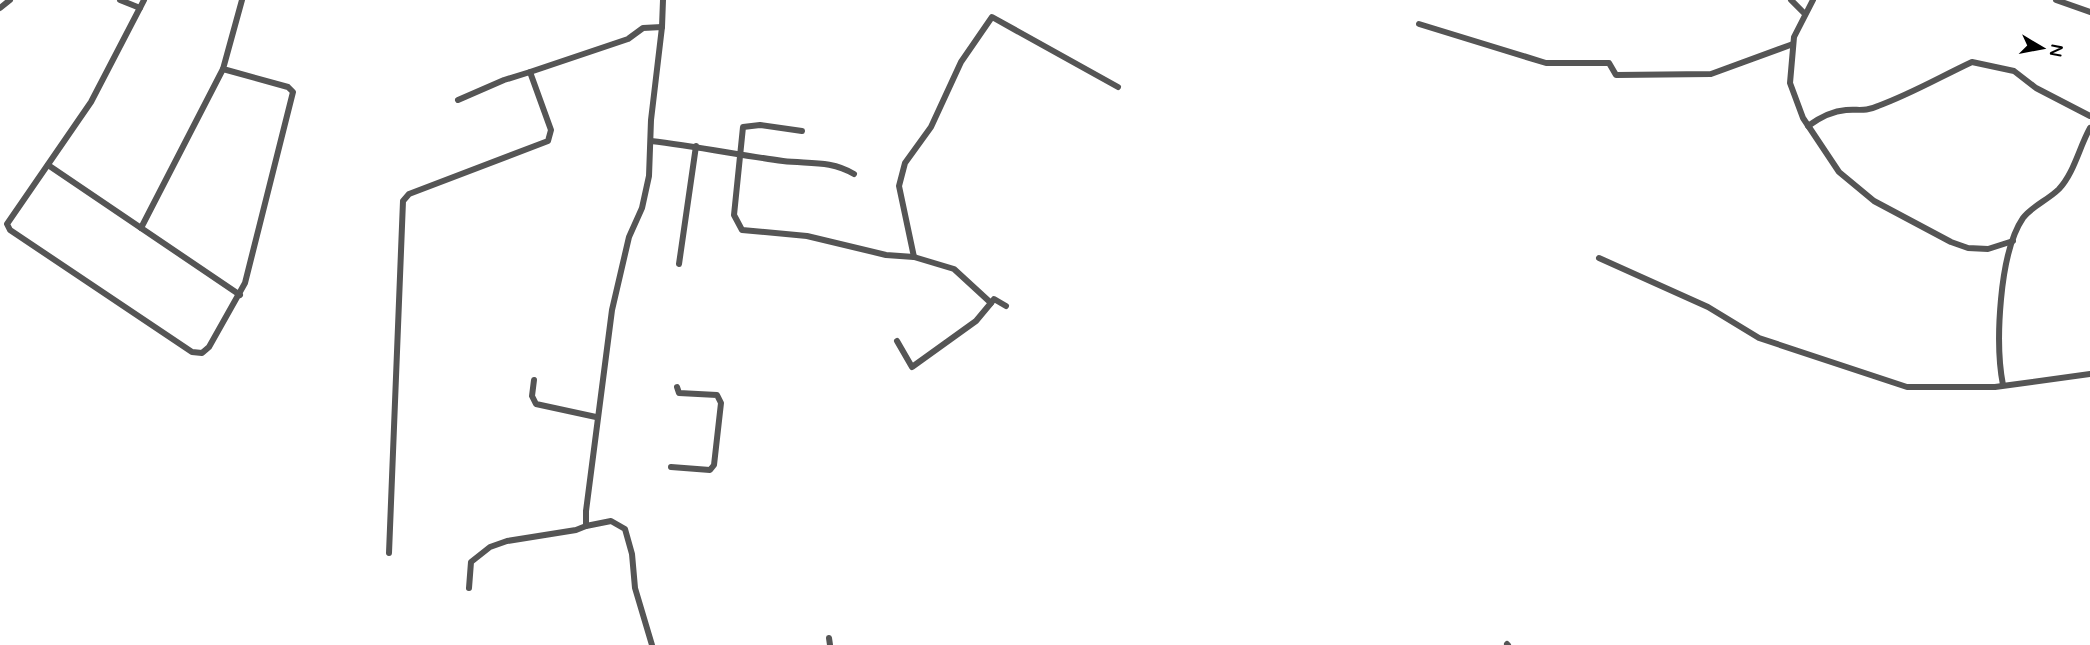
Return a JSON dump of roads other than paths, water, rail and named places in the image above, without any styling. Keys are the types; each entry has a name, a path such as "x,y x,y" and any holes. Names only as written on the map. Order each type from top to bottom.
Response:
{"street":[{"path":"0,8 10,0"},
{"path":"120,0 140,9"},
{"path":"144,0 91,102 8,221 10,230 192,352 202,353 240,295 252,259 293,92 288,87 223,69"},
{"path":"141,228 223,69 242,0"},
{"path":"586,526 596,417 612,310 629,237 642,208 649,176 663,27 663,0"},
{"path":"1791,0 1804,13"},
{"path":"1813,0 1804,13 1793,44 1790,83 1808,126 1839,172 1874,201 1951,242 1968,248 1988,249 2013,241"},
{"path":"2056,0 2090,12"},
{"path":"914,257 899,186 905,163 931,127 961,62 992,17 1119,87"},
{"path":"1419,24 1546,63 1609,63 1616,75 1711,74 1793,44"},
{"path":"458,100 504,80 627,39 643,28 663,27"},
{"path":"1808,126 1835,112 1849,109 1860,112 1878,106 1922,88 1972,62 2014,71 2036,88 2090,116"},
{"path":"388,553 404,201 409,194 548,141 551,130 530,72"},
{"path":"802,131 760,125 743,127 734,215 742,230 807,236 886,255 914,257 954,269 992,303"},
{"path":"2003,385 1998,352 2001,299 2013,241 2024,217 2051,197 2067,179 2090,128"},
{"path":"651,141 739,152 784,161 821,162 843,167 854,174"},
{"path":"679,264 696,146"},
{"path":"48,165 240,295"},
{"path":"1599,258 1708,307 1759,338 1907,387 1973,388 2090,374"},
{"path":"897,341 912,367 976,321 994,299 1006,306"},
{"path":"534,380 532,396 536,404 596,417"},
{"path":"671,467 710,470 714,465 721,403 717,395 679,393 677,387"},
{"path":"469,588 471,562 490,547 611,522 625,530 632,554 635,588 652,645"}]}
